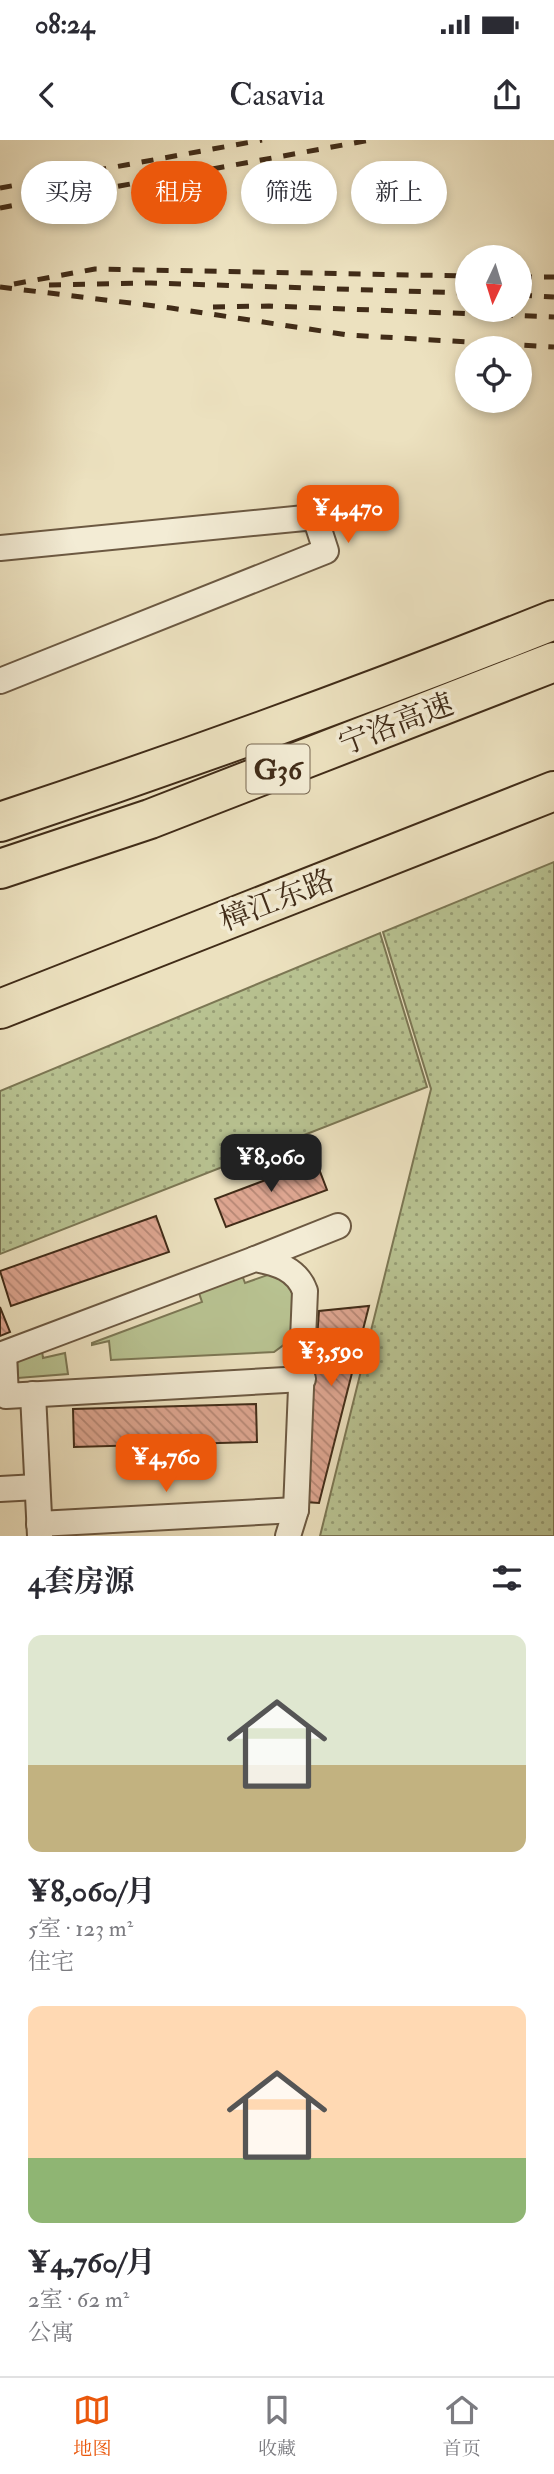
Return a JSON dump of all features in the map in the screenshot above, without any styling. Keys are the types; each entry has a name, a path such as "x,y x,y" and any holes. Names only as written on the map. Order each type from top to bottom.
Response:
{"main road":[{"name":"宁洛高速","path":"0,822 173,763 432,669 554,620"},
{"name":"宁洛高速","path":"0,869 150,818 554,662"},
{"name":"樟江东路","path":"0,1009 554,791"},
{"name":"樟江东路","path":"0,1034 554,818"}],"street":[{"path":"0,548 316,517 326,551 0,681"},
{"path":"303,1379 6,1396 2,1355 338,1226"},
{"path":"255,1259 274,1262 289,1270 301,1280 305,1291 296,1510 288,1536"},
{"path":"33,1394 39,1530 296,1510"},
{"path":"0,1489 37,1487"}],"green space":[{"path":"554,862 554,1536 320,1536 431,1089 383,932"},
{"path":"380,933 427,1087 0,1254 0,1091"},
{"path":"276,1272 286,1278 293,1295 296,1327 289,1341 274,1352 111,1360 109,1341 92,1345 202,1302 199,1293 242,1275 245,1283"},
{"path":"42,1351 43,1358 65,1353 68,1374 18,1378 17,1360"}],"building":[{"path":"316,1161 327,1190 226,1227 215,1199"},
{"path":"156,1216 169,1252 11,1306 0,1271"},
{"path":"369,1306 319,1503 305,1502 319,1311"},
{"path":"0,1307 10,1332 0,1336"},
{"path":"256,1404 257,1442 74,1447 73,1409"}],"railway":[{"path":"0,188 262,140"},
{"path":"0,208 370,140"},
{"path":"14,284 95,269 455,276"},
{"path":"532,277 554,277"},
{"path":"49,285 151,283 455,293"},
{"path":"0,287 171,308 348,335 554,347"},
{"path":"532,296 554,297"},
{"path":"213,307 269,306 554,317"}]}
